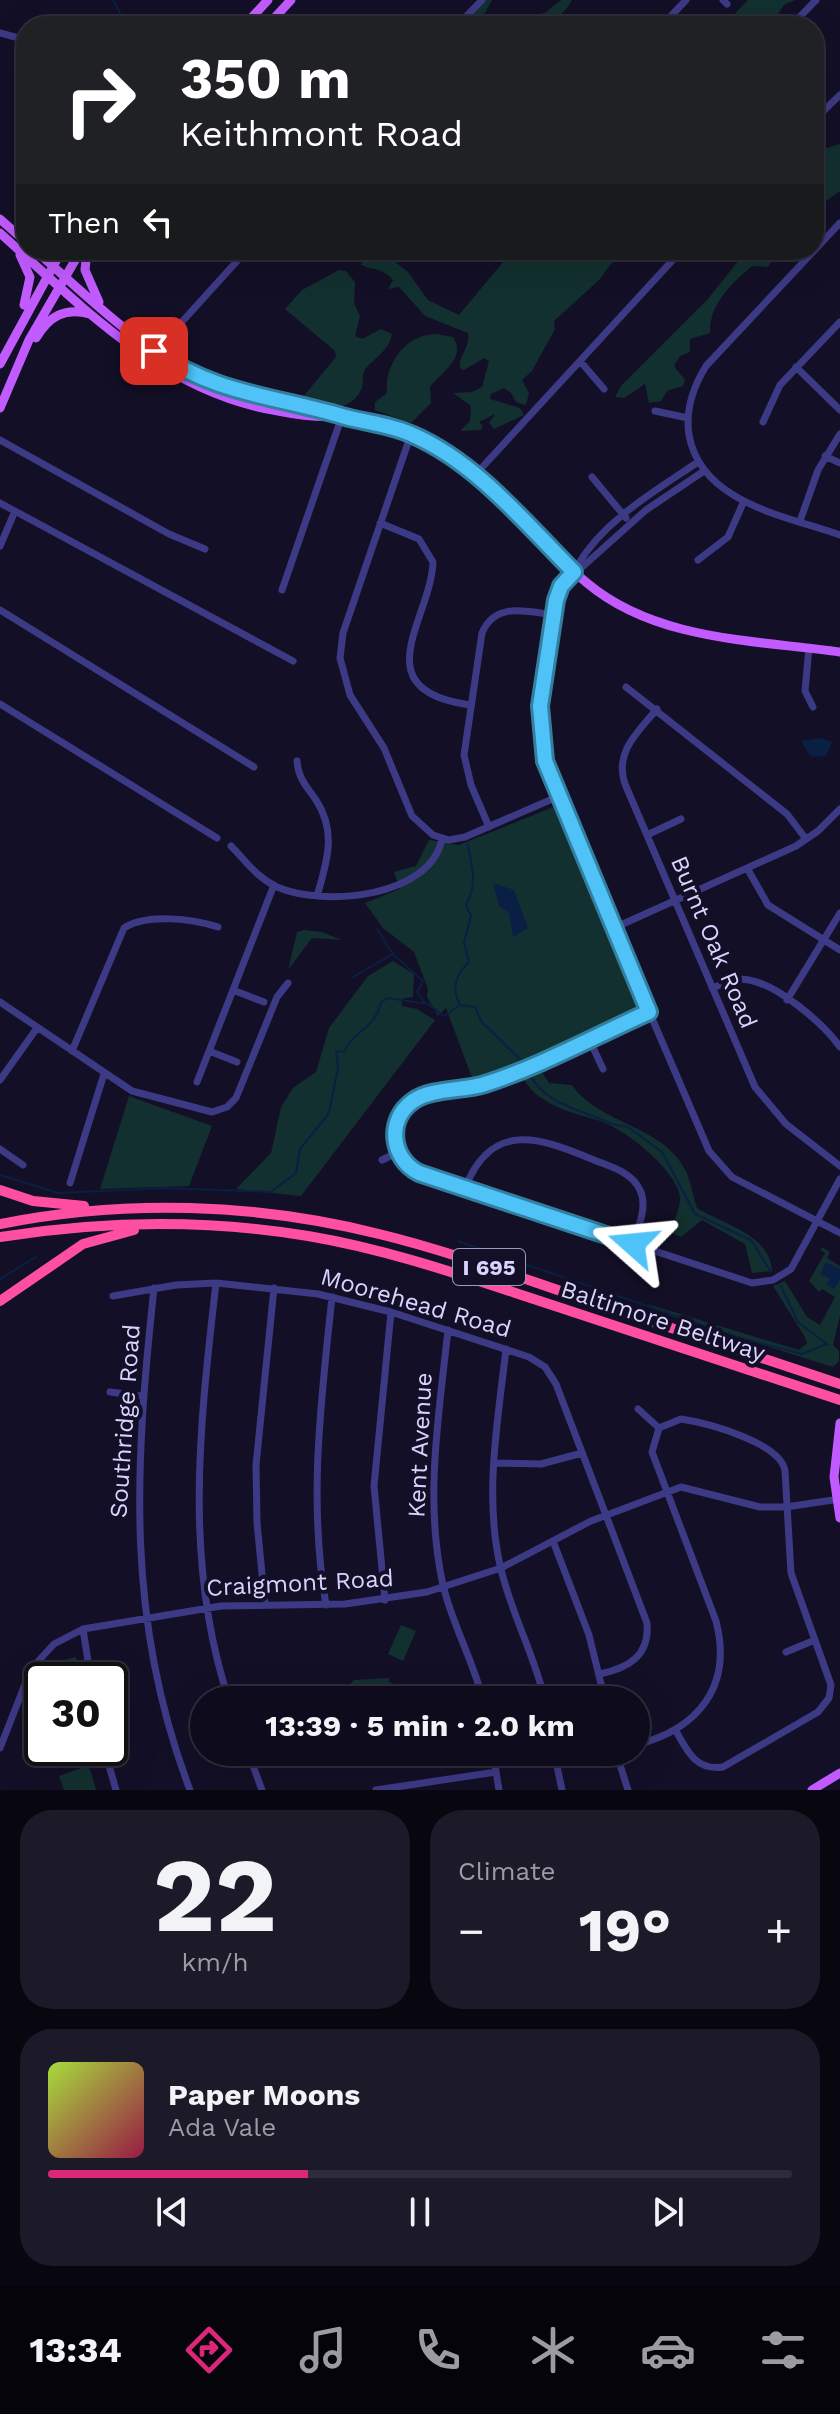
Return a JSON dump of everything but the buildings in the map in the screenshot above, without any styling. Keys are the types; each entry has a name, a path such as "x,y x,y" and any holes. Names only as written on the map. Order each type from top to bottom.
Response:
{"highway":[{"path":"0,1190 47,1203 126,1209"},
{"name":"Baltimore Beltway","path":"0,1224 61,1214 126,1209 262,1213 377,1233 840,1384"},
{"path":"0,1301 83,1244 111,1234 174,1225"},
{"name":"Baltimore Beltway","path":"0,1237 99,1226 174,1225 290,1233 383,1252 840,1400"}],"main road":[{"path":"253,16 268,0"},
{"path":"276,16 291,0"},
{"path":"0,219 14,231"},
{"path":"1,234 16,251"},
{"path":"14,333 30,277 23,260"},
{"path":"36,260 151,355 212,384 411,434 440,448 475,475 574,572 615,603 659,623 840,652"},
{"path":"42,260 50,270"},
{"path":"0,364 56,260"},
{"path":"0,408 75,260"},
{"path":"87,260 86,275 98,312"},
{"path":"9,386 41,330 55,316 77,311 98,312"},
{"path":"840,1426 835,1464 840,1518"},
{"path":"812,1790 840,1773"}],"street":[{"path":"467,16 482,0"},
{"path":"801,16 816,0"},
{"path":"824,110 840,95"},
{"path":"824,240 840,223"},
{"path":"151,355 238,260"},
{"path":"475,475 673,260"},
{"path":"805,260 706,366 694,387 688,418 690,440 704,471 727,492 840,535"},
{"path":"763,422 780,385 840,322"},
{"path":"580,361 604,389"},
{"path":"796,367 840,410"},
{"path":"655,411 688,418"},
{"path":"282,590 342,416"},
{"path":"411,434 343,633 342,671 350,695 384,748 412,816 424,830 442,839 457,839 557,797"},
{"path":"800,521 825,456 840,434"},
{"path":"0,440 169,534 205,549"},
{"path":"825,456 840,463"},
{"path":"574,572 594,543 624,514 698,462"},
{"path":"704,471 631,522 561,586 553,615 539,721 545,761 557,797 714,1159 732,1177 840,1233"},
{"path":"592,477 631,522"},
{"path":"698,560 728,537 744,501"},
{"path":"0,503 293,661"},
{"path":"0,546 15,511"},
{"path":"380,523 419,539 433,562 410,639 412,670 432,694 446,701 470,705"},
{"path":"0,610 254,767"},
{"path":"489,827 465,766 464,743 480,640 489,622 500,613 513,610 553,615"},
{"path":"809,647 805,691 813,707"},
{"path":"626,687 793,820 806,839"},
{"path":"0,704 217,838"},
{"name":"Burnt Oak Road","path":"657,709 626,748 622,763 625,784 761,1097 786,1124 840,1166"},
{"path":"297,761 301,780 321,810 328,831 328,857 317,896"},
{"path":"614,928 806,839 840,809"},
{"path":"647,835 681,819"},
{"path":"231,846 254,872 274,885 317,896 352,896 411,879 434,863 442,839"},
{"path":"747,868 768,905 840,950"},
{"path":"197,1082 274,885"},
{"path":"787,1000 840,913"},
{"path":"72,1051 124,928 134,923 174,920 218,927"},
{"path":"712,988 731,981 750,980 787,1000 820,1024 840,1047"},
{"path":"0,1002 104,1074 138,1092 166,1097 207,1111 222,1110 236,1098 277,997 288,983"},
{"path":"233,990 264,1002"},
{"path":"649,1012 487,1084 413,1101 402,1112 396,1128 398,1152 413,1170 759,1283 773,1280 791,1269 840,1179"},
{"path":"1,1077 37,1028"},
{"path":"589,1039 603,1069"},
{"path":"209,1051 237,1062"},
{"path":"70,1183 104,1074"},
{"path":"465,1188 475,1167 497,1146 523,1139 549,1142 633,1180 642,1193 643,1210 633,1244"},
{"path":"0,1149 23,1165"},
{"path":"382,1160 398,1152"},
{"path":"216,1283 197,1480 207,1608 226,1686"},
{"name":"Moorehead Road","path":"113,1296 154,1288 216,1283 274,1288 332,1297 391,1312 539,1362 551,1374 648,1630 645,1644 634,1662 600,1674"},
{"name":"Southridge Road","path":"154,1288 142,1396 137,1509 147,1617 165,1713 190,1790"},
{"path":"265,1604 257,1523 256,1465 274,1288"},
{"path":"326,1605 318,1553 315,1479 332,1297"},
{"path":"385,1600 375,1527 374,1476 391,1312"},
{"name":"Kent Avenue","path":"448,1330 433,1481 435,1531 444,1588 478,1686"},
{"path":"506,1349 494,1463 493,1506 501,1568 541,1686"},
{"path":"110,1392 142,1396"},
{"path":"638,1409 659,1428"},
{"path":"650,1740 676,1731 701,1709 713,1687 721,1644 716,1621 652,1452 659,1428 675,1420 689,1420 771,1448 784,1464 791,1573 831,1685 829,1698 818,1712 716,1768 694,1760 676,1731"},
{"path":"494,1463 541,1464 582,1453"},
{"name":"Craigmont Road","path":"0,1748 31,1669 54,1644 83,1629 207,1608 265,1604 326,1605 385,1600 444,1588 501,1568 606,1514 666,1491 694,1488 749,1505 786,1507 838,1500"},
{"path":"553,1541 602,1686"},
{"path":"83,1629 88,1662"},
{"path":"786,1652 815,1640"},
{"path":"109,1766 116,1790"},
{"path":"253,1766 262,1790"},
{"path":"495,1766 499,1790"},
{"path":"557,1766 562,1790"},
{"path":"620,1766 628,1790"},
{"path":"376,1790 496,1772"}],"green space":[{"path":"486,0 492,0 485,13 472,16"},
{"path":"561,0 572,0 557,16 528,16 545,13"},
{"path":"748,0 795,0 784,5 777,16 733,16"},
{"path":"840,144 840,191 824,203 824,149"},
{"path":"363,260 393,260 408,272 428,300 459,315 505,260 614,260 599,280 554,321 555,329 532,371 522,380 529,393 526,405 516,402 504,388 491,394 490,399 520,408 524,415 494,429 489,423 495,414 479,422 483,426 481,430 460,431 470,421 471,406 453,393 472,392 482,387 489,361 484,358 464,370 460,368 468,333 425,316 399,287 388,289 393,280 390,276 361,265"},
{"path":"739,260 773,260 768,267 752,266 729,288 713,313 710,333 690,339 690,352 680,356 674,366 685,380 683,386 667,391 661,401 649,403 645,384 624,398 615,397 621,386 707,300"},
{"path":"339,270 346,271 355,282 354,303 360,316 355,336 362,339 381,329 392,334 385,349 365,370 362,387 356,397 350,403 334,408 302,398 336,357 335,351 285,309 302,290"},
{"path":"436,334 453,337 457,352 451,365 430,387 431,403 411,423 375,410 375,402 386,394 388,375 400,352 419,337"},
{"path":"553,807 642,1009 474,1083 446,1008 438,1016 427,997 428,989 414,952 383,928 365,903 400,889 394,872 416,866 429,840 459,845"},
{"path":"297,932 322,932 342,940 312,938 288,970"},
{"path":"393,961 414,974 413,997 401,999 402,1006 417,1009 435,1020 301,1196 236,1189 271,1153 281,1107 293,1088 316,1072 329,1028 368,976"},
{"path":"539,1068 549,1083 572,1085 598,1109 662,1143 686,1171 697,1208 754,1239 769,1258 772,1271 752,1273 745,1244 702,1220 681,1237 669,1232 680,1197 669,1175 647,1151 621,1131 565,1110 535,1093 521,1075"},
{"path":"129,1096 212,1126 189,1186 100,1189"},
{"path":"822,1247 830,1252 827,1258 840,1266 840,1316 833,1345 839,1351 839,1361 833,1367 671,1316 647,1304 799,1350 807,1343 805,1337 773,1286 785,1281 807,1317 820,1325 835,1297 822,1289 819,1292 809,1281 825,1253 820,1250"},
{"path":"401,1625 416,1631 403,1661 388,1654"},
{"path":"76,1657 77,1662 56,1662"},
{"path":"389,1678 389,1682 399,1686 349,1686 354,1680"},
{"path":"84,1767 90,1769 96,1790 64,1790 59,1776"}],"water":[{"path":"821,738 832,742 826,756 811,757 801,741"},
{"path":"493,883 514,890 528,928 513,937 509,913 499,906"},
{"path":"826,1262 840,1269 840,1280 834,1289 827,1285 830,1278 820,1274"}],"waterway":[{"path":"113,0 122,16"},
{"path":"460,1005 456,982 469,962 464,943 471,916 466,905 473,883 468,845"},
{"path":"377,929 393,954 423,981 417,992 425,1003"},
{"path":"353,977 393,954"},
{"path":"0,1175 58,1193 166,1188 271,1192 296,1173 300,1149 329,1113 338,1067 336,1051 344,1052 375,1018 381,1002 388,998 428,1004 444,1016 460,1005 475,1007 481,1021 526,1065"},
{"path":"528,1071 534,1082 553,1099 612,1124 628,1127 662,1152 695,1214 751,1240 771,1272"},
{"path":"458,1241 737,1337 802,1354 826,1344"},
{"path":"0,1279 36,1257"},
{"path":"781,1286 798,1322 828,1345"}],"route":[{"path":"154,351 212,384 400,430 440,448 475,475 574,572 564,581 556,600 540,706 539,733 557,797 649,1012 487,1084 419,1097 402,1112 395,1136 398,1152 419,1173 633,1244"}]}
